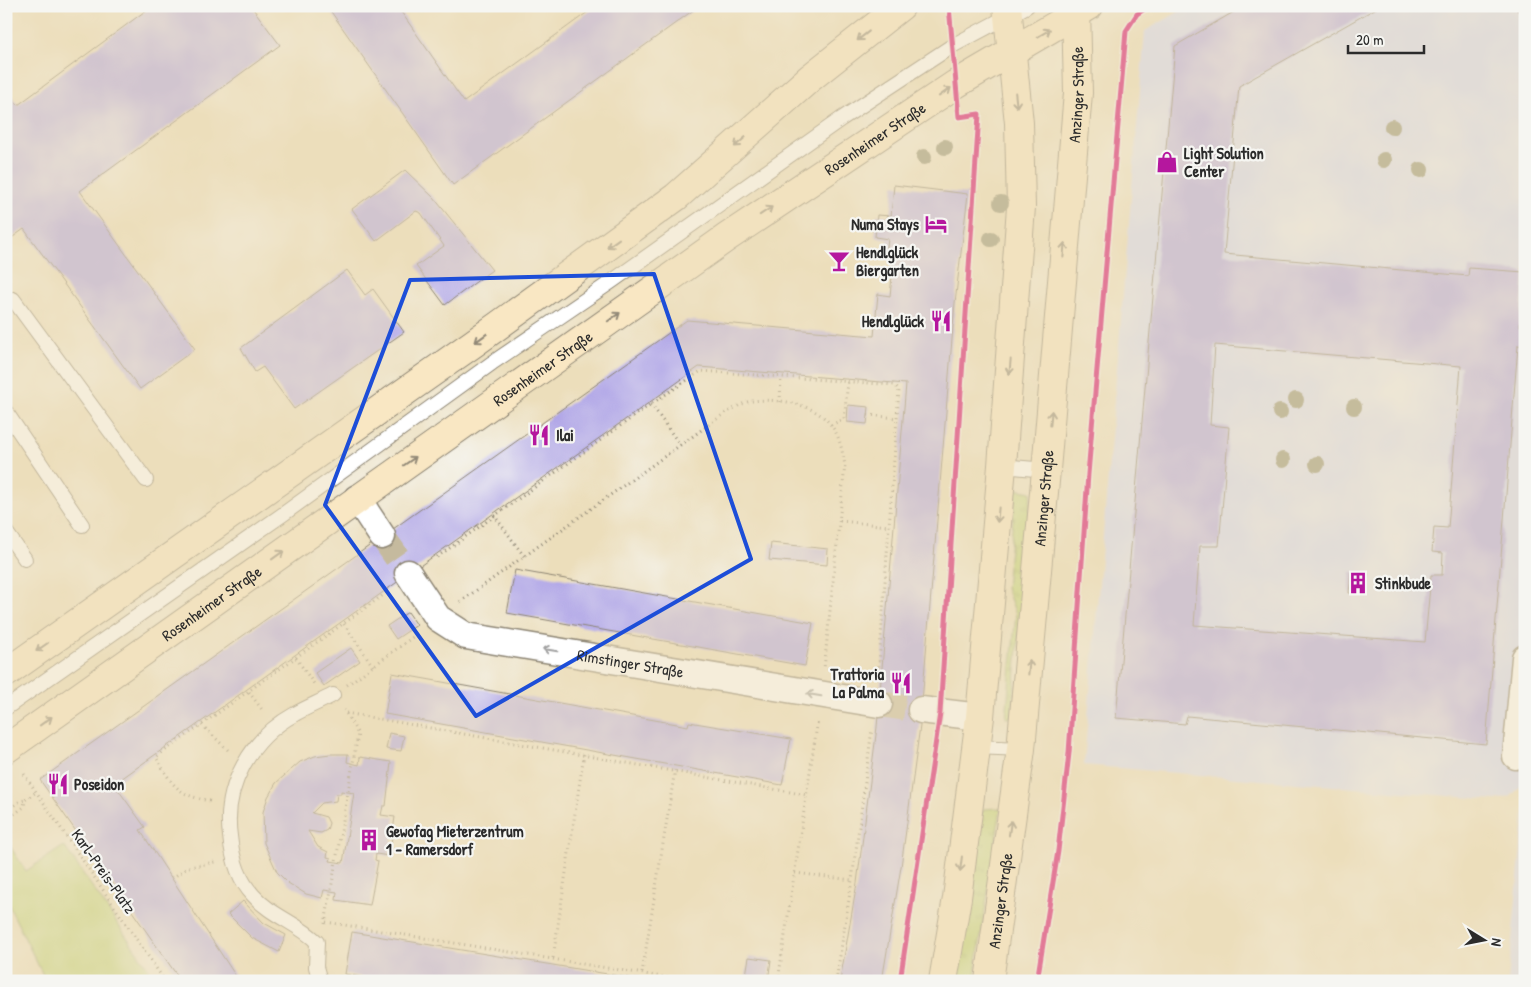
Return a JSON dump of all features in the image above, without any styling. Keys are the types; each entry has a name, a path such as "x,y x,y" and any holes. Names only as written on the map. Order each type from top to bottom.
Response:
{"main road":[{"path":"6,673 474,343 676,197 810,78 901,6"},
{"name":"Rosenheimer Straße","path":"6,749 357,498 726,238 956,84 1012,52 1080,9"},
{"name":"Anzinger Straße","path":"989,981 1021,749 1078,92 1080,9"},
{"path":"942,981 957,898 980,717 1002,466 1021,207 1019,123 1012,52 1014,10"}],"street":[{"path":"357,498 382,536"},
{"name":"Rimstinger Straße","path":"399,582 438,618 466,636 877,704"},
{"path":"1516,756 1525,658"},
{"path":"922,710 980,717"}],"lane":[{"name":"Rosenheimer Straße","path":"6,708 282,515 492,363 841,119 952,46 1014,10"},
{"path":"6,303 13,299 146,480"},
{"path":"6,412 82,525"},
{"path":"1002,466 1046,470"},
{"path":"6,532 24,559"},
{"path":"320,981 316,967 317,942 308,934 275,915 252,895 233,861 228,827 228,804 244,760 261,741 293,715 328,698"},
{"path":"976,746 1021,749"}],"path":[{"path":"437,557 651,404 701,371 895,385 899,390 877,704 836,981"},
{"path":"780,402 781,377"},
{"path":"831,425 844,419 848,381"},
{"path":"455,606 724,414 750,400 780,402 813,408 831,425 840,442 845,465 840,521 822,696 778,981"},
{"path":"651,404 680,445"},
{"path":"868,416 897,418"},
{"path":"494,515 524,556"},
{"path":"840,521 889,526"},
{"path":"228,804 184,795 169,778 156,758 344,624 399,582"},
{"path":"344,624 373,666"},
{"path":"328,698 420,632"},
{"path":"296,658 328,698 346,713 358,734 326,922 317,942"},
{"path":"346,713 807,795"},
{"path":"202,725 225,749 244,760"},
{"path":"553,958 584,754"},
{"path":"642,973 675,770"},
{"path":"6,811 35,793"},
{"path":"6,820 24,807 25,800"},
{"path":"172,878 190,867 211,862 233,861"},
{"path":"795,873 852,880"},
{"path":"326,922 688,981"}],"highlighted area":[{"path":"654,274 751,559 476,716 325,505 410,280"}],"shaded area":[{"path":"1189,6 1525,6 1525,782 1510,797 1496,800 1084,765 1145,31"},
{"path":"1525,806 1525,981 1508,981"}],"green space":[{"path":"1016,489 1031,492 1012,717 1006,718 1016,614 1006,588"},
{"path":"1001,808 974,981 955,981 983,809"},
{"path":"6,840 26,871 64,846 157,981 46,981 6,900"}],"building":[{"path":"152,6 251,6 280,45 80,191 195,349 140,389 24,229 6,242 6,89 18,105"},
{"path":"327,6 397,6 464,102 596,6 699,6 453,185"},
{"path":"1244,6 1380,6 1239,86 1224,254 1468,276 1469,268 1524,272 1520,326 1525,327 1525,346 1518,345 1486,744 1187,716 1185,724 1116,718 1175,46","holes":["1215,345 1461,366 1448,528 1434,527 1432,552 1443,553 1442,575 1431,575 1425,642 1194,625 1200,546 1219,546 1229,427 1210,425"]},
{"path":"1515,6 1525,6 1525,22"},
{"path":"405,170 434,198 492,270 445,305 416,266 444,246 421,213 416,211 376,241 352,209"},
{"path":"894,185 968,194 955,303 920,726 901,867 882,981 840,981 857,883 877,727 906,384 699,367 114,784 145,827 140,830 239,981 181,981 40,780 687,320 874,336 878,294 890,296 894,256 886,255 888,239 875,237 877,215 891,216"},
{"path":"347,270 365,295 373,289 404,332 294,409 263,367 255,372 241,348"},
{"path":"848,405 869,407 867,424 847,422"},
{"path":"771,543 828,549 827,565 769,560"},
{"path":"515,570 813,623 805,666 507,613"},
{"name":"Stinkbude","path":"1351,572 1368,573 1366,594 1349,593"},
{"path":"408,612 417,625 396,639 387,626"},
{"path":"351,648 360,661 324,686 315,673"},
{"path":"392,673 688,726 689,722 791,739 782,785 385,714"},
{"path":"389,733 404,736 401,751 386,749"},
{"path":"348,754 347,762 359,765 360,757 391,762 386,806 383,806 381,815 395,817 389,856 376,854 375,860 378,861 370,905 336,900 337,892 324,890 322,898 306,894 288,883 277,872 264,843 263,812 268,797 276,783 300,762 315,756","holes":["341,791 354,793 343,863 330,861 331,858 327,857 328,852 318,847 308,831 321,833 327,830 329,823 326,817 312,813 322,803 336,801 337,794 341,794"]},
{"path":"243,901 264,923 286,935 279,952 252,938 228,914"},
{"path":"352,932 644,981 384,981 345,974"},
{"path":"749,957 771,960 768,981 745,981"}],"tunnel":[{"path":"382,536 408,573"},
{"path":"879,704 921,710"}],"cycle path":[{"path":"900,981 940,713 979,114 959,117 949,6"},
{"path":"1037,981 1058,851 1069,753 1088,474 1126,31 1137,14 1149,6"}],"place":[{"name":"Light Solution Center","path":"1167,162"},
{"name":"Numa Stays","path":"936,224"},
{"name":"Hendlglück Biergarten","path":"839,261"},
{"name":"Hendlglück","path":"941,321"},
{"name":"Ilai","path":"539,435"},
{"name":"Stinkbude","path":"1358,583"},
{"name":"Trattoria La Palma","path":"901,683"},
{"name":"Poseidon","path":"58,784"},
{"name":"Gewofag Mieterzentrum 1 - Ramersdorf","path":"369,840"}]}
